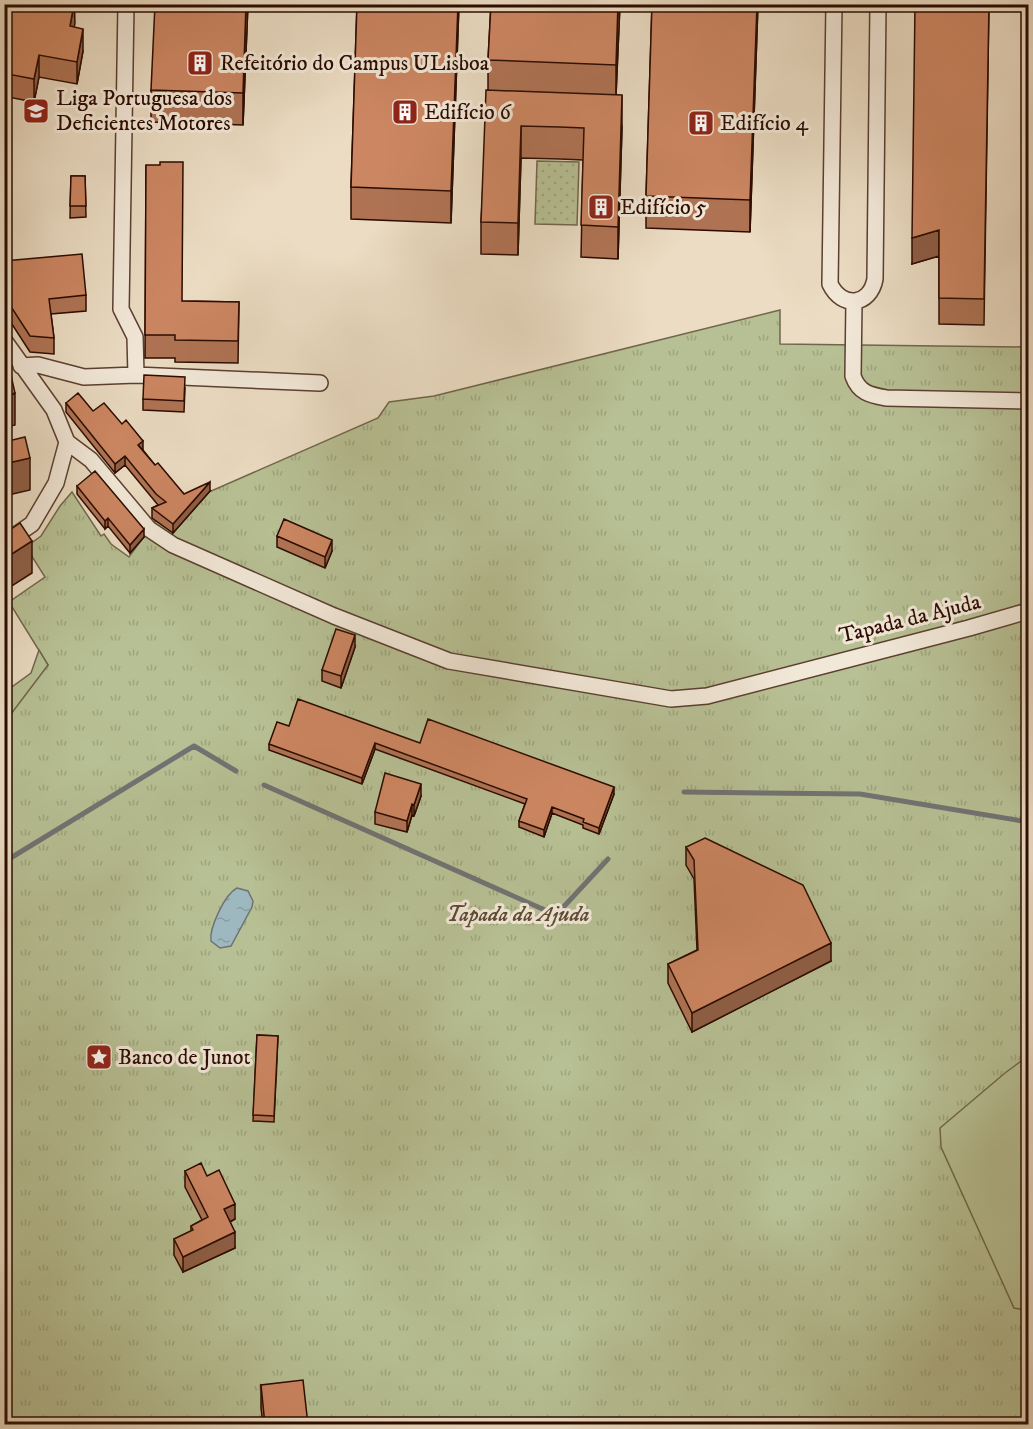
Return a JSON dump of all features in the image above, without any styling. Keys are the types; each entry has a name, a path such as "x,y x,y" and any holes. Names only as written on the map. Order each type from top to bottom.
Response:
{"street":[{"path":"126,4 121,309 135,337 136,375"},
{"path":"834,4 830,284 834,293 840,298 854,301 871,291 875,279 878,4"},
{"path":"854,301 853,376 856,386 867,394 886,398 1029,401"},
{"path":"4,340 54,411 67,442 56,483 32,524 4,543"},
{"path":"21,366 38,365 84,377 136,375 320,383"},
{"name":"Tapada da Ajuda","path":"67,442 91,460 149,530 184,550 334,616 449,661 671,699 707,696 1029,611"}],"green space":[{"path":"537,161 579,162 577,225 535,224"},
{"name":"Tapada da Ajuda","path":"780,310 780,344 1028,347 1028,1424 5,1424 4,722 48,665 9,602 45,577 26,547 41,536 72,492 101,536 104,534 111,544 129,557 161,513 378,418 389,402 434,396"},
{"path":"39,650 48,665 5,722 5,692 31,673"},
{"path":"1028,1056 1028,1308 1025,1310 1014,1308 941,1147 940,1128"}],"water":[{"path":"237,888 248,891 253,901 252,907 231,946 220,948 211,941 215,920 223,904"}],"building":[{"path":"4,4 74,4 70,26 83,29 77,62 39,55 34,79 8,74 4,92"},
{"name":"Refeitório do Campus ULisboa","path":"155,4 246,4 243,93 151,90"},
{"name":"Edifício 6","path":"357,4 458,4 451,191 351,187"},
{"path":"491,4 618,4 616,65 488,60"},
{"name":"Edifício 4","path":"652,4 757,4 750,200 646,196"},
{"path":"915,4 989,4 984,299 939,298 939,230 912,238"},
{"name":"Edifício 5","path":"486,90 622,95 618,227 581,225 584,128 560,127 521,126 518,223 481,222"},
{"path":"160,162 183,162 182,301 239,302 238,341 175,340 175,335 145,335 146,165 160,165"},
{"path":"71,176 85,176 86,206 70,206"},
{"path":"82,254 86,295 49,299 54,338 30,336 6,299 4,261"},
{"path":"10,371 15,393 4,396 4,372"},
{"path":"144,375 185,377 184,401 143,399"},
{"path":"78,393 93,411 104,403 122,424 126,420 143,441 138,445 155,465 158,463 184,494 210,482 173,524 152,508 166,502 156,494 125,456 115,464 66,403"},
{"path":"25,437 30,458 4,464 4,442"},
{"path":"95,471 144,529 130,545 108,518 105,521 77,486"},
{"path":"284,519 332,540 325,557 277,536"},
{"path":"20,523 32,541 4,559 4,534"},
{"path":"336,629 355,635 341,676 322,670"},
{"path":"298,699 420,743 428,719 614,787 599,828 583,822 584,819 552,807 544,830 519,821 527,799 375,743 362,778 269,744 277,722 289,726"},
{"path":"385,773 421,784 407,821 375,812"},
{"path":"705,838 803,885 831,943 692,1013 668,964 698,950 694,860 686,847"},
{"path":"257,1035 278,1036 274,1116 253,1115"},
{"path":"201,1163 207,1176 219,1170 235,1204 224,1209 235,1232 183,1257 174,1239 193,1230 191,1226 208,1217 185,1171"},
{"path":"303,1380 308,1425 265,1425 261,1385"}],"waterway":[{"path":"4,862 194,746 236,771"},
{"path":"264,785 556,915 608,859"},
{"path":"684,792 860,794 1028,822"}],"place":[{"name":"Refeitório do Campus ULisboa","path":"200,63"},
{"name":"Liga Portuguesa dos Deficientes Motores","path":"36,111"},
{"name":"Edifício 6","path":"405,112"},
{"name":"Edifício 4","path":"701,123"},
{"name":"Edifício 5","path":"601,207"},
{"name":"Banco de Junot","path":"99,1057"}]}
